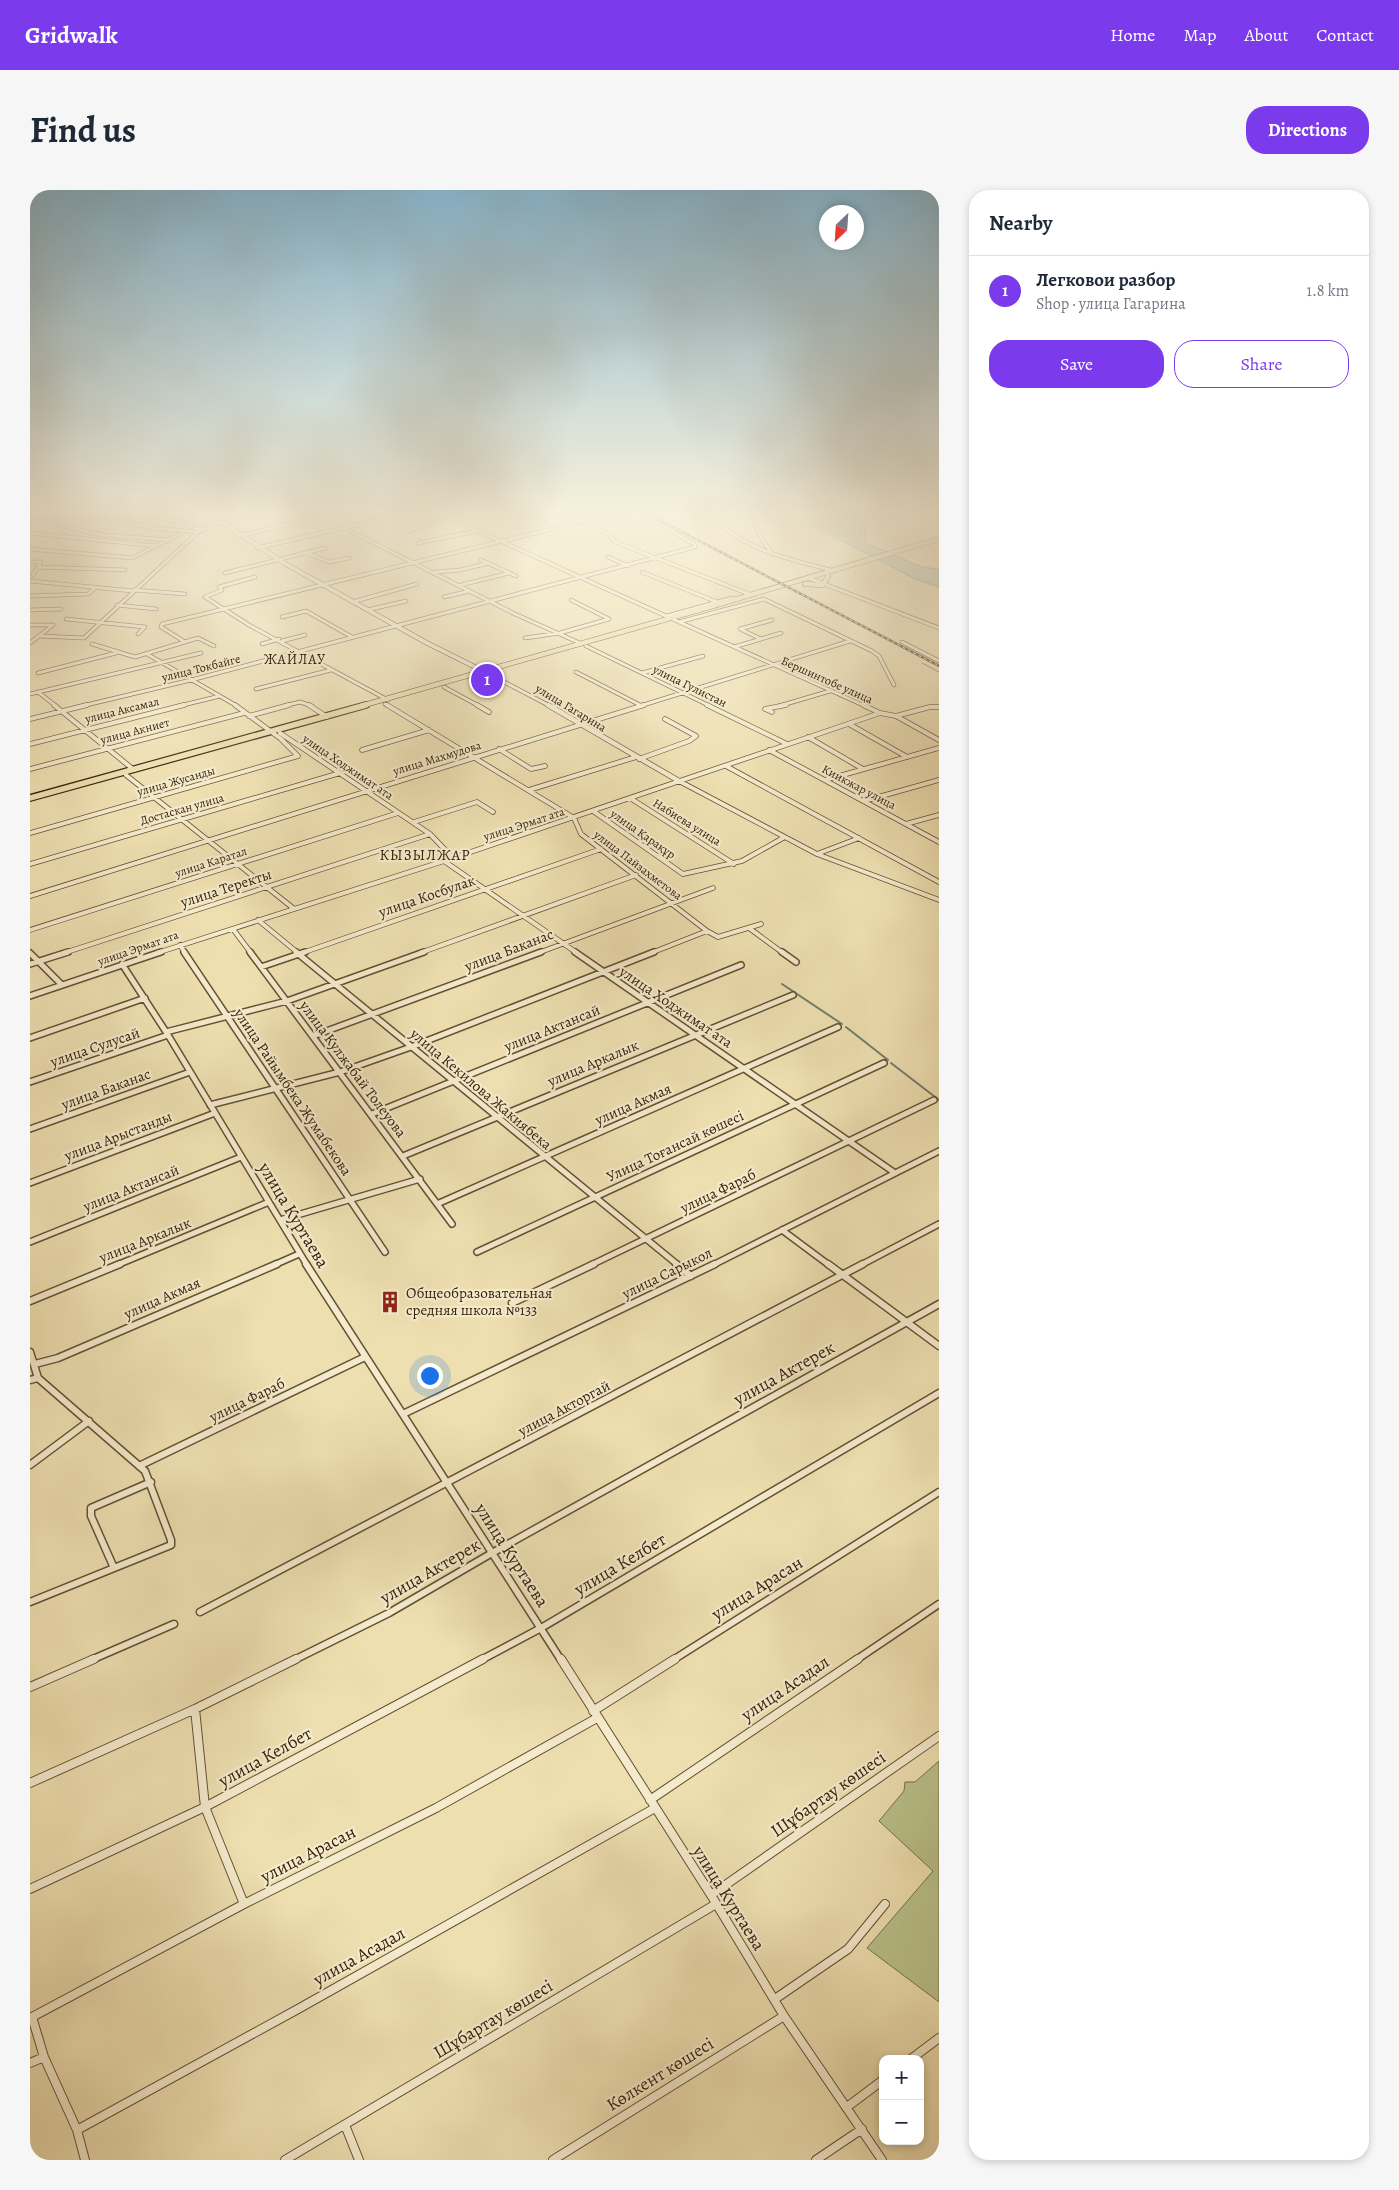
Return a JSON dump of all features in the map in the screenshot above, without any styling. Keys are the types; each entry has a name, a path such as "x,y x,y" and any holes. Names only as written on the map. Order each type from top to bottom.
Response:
{"highway":[{"path":"30,800 277,733 730,603"},
{"path":"673,619 732,603"},
{"path":"30,800 134,770 277,733 327,717 444,687 486,673"}],"main road":[{"name":"улица Гагарина","path":"354,603 486,673"}],"street":[{"path":"40,636 84,638 120,603"},
{"name":"улица Пайзахметова","path":"214,603 249,625 281,640 298,652 387,702 429,730 574,818 581,834 708,931"},
{"path":"185,642 170,635 161,627 162,624 252,603"},
{"path":"367,610 398,603"},
{"name":"улица Токбайге","path":"30,719 195,679 488,603"},
{"name":"улица Гулистан","path":"494,603 560,633 787,744"},
{"path":"525,638 560,633 609,619 577,603"},
{"name":"Бершинтобе улица","path":"636,603 880,713 896,716 939,740"},
{"path":"673,619 715,603"},
{"path":"673,619 742,603"},
{"path":"768,603 879,656 894,685"},
{"path":"872,603 939,628"},
{"path":"117,606 156,609"},
{"path":"30,610 61,609"},
{"path":"282,617 306,611 352,637"},
{"path":"66,618 145,627 138,634"},
{"path":"761,639 740,629 772,620"},
{"path":"30,625 52,624 30,643"},
{"path":"733,647 781,633"},
{"path":"262,644 305,635"},
{"path":"92,644 131,658 201,638 214,646"},
{"name":"улица Махмудова","path":"30,896 355,796 365,790 850,641"},
{"path":"902,642 939,661"},
{"path":"38,673 117,653"},
{"path":"30,694 201,653"},
{"name":"улица Ходжимат ата","path":"147,654 195,679 244,713 414,822 430,834 453,858"},
{"path":"641,674 703,656"},
{"path":"256,690 331,670"},
{"path":"576,672 640,706"},
{"name":"улица Гагарина","path":"486,673 524,691 638,758 783,838 817,854 939,900"},
{"path":"444,687 489,712"},
{"path":"772,712 765,709 792,704 830,691"},
{"path":"38,692 134,770"},
{"name":"улица Аксамал","path":"30,744 220,696"},
{"path":"249,716 300,702 311,706 327,717"},
{"path":"896,716 930,707 939,707"},
{"name":"улица Акниет","path":"30,769 244,713"},
{"name":"улица Эрмат ата","path":"30,996 293,908 574,818 880,713"},
{"path":"529,790 638,758 689,741 696,736 665,719"},
{"path":"849,724 906,757"},
{"path":"362,750 429,730"},
{"name":"улица Жусанды","path":"30,834 298,756 277,733"},
{"path":"808,737 863,769"},
{"path":"825,780 939,748"},
{"path":"499,749 531,769 545,766"},
{"name":"Киикжар улица","path":"769,750 939,842"},
{"path":"726,766 939,882"},
{"name":"Достаскан улица","path":"30,864 340,773"},
{"path":"126,775 293,908"},
{"path":"864,801 939,780"},
{"name":"Набиева улица","path":"630,798 734,864"},
{"path":"414,822 477,802 493,812"},
{"name":"улица Қарақұр","path":"593,811 683,874 705,868 734,864"},
{"name":"улица Каратал","path":"30,930 398,813"},
{"path":"906,824 939,814"},
{"name":"улица Теректы","path":"30,964 430,834"},
{"path":"734,864 783,838"},
{"path":"817,854 860,838"},
{"name":"улица Косбулак","path":"261,966 601,849"},
{"name":"улица Ходжимат ата","path":"444,861 895,1173"},
{"name":"улица Сулусай","path":"30,1082 167,1033 286,1001 636,875"},
{"name":"улица Баканас","path":"314,1036 713,888"},
{"name":"улица Кекилова Жакиябека","path":"258,920 452,1082 691,1276"},
{"path":"210,1105 340,1072 411,1047 708,931 718,937 761,924"},
{"path":"749,928 796,962"},
{"name":"улица Кулжабай Толеуова","path":"233,929 452,1224"},
{"name":"улица Райымбека Жумабекова","path":"180,945 385,1252"},
{"path":"30,952 62,985"},
{"name":"улица Куртаева","path":"122,964 167,1033 299,1254 448,1483 711,1895 784,2016 882,2160"},
{"name":"улица Актансай","path":"372,1114 741,965"},
{"name":"улица Аркалык","path":"403,1156 792,995"},
{"path":"30,1038 145,998"},
{"name":"улица Акмая","path":"437,1204 743,1068 838,1028"},
{"name":"Улица Тоғансай көшесі","path":"477,1252 884,1063"},
{"name":"улица Баканас","path":"30,1129 190,1072"},
{"name":"улица Фараб","path":"512,1303 934,1100"},
{"name":"улица Арыстанды","path":"30,1183 215,1113"},
{"name":"улица Сарыкол","path":"403,1414 691,1276 939,1151"},
{"name":"улица Актансай","path":"30,1242 241,1157"},
{"path":"280,1220 420,1179"},
{"name":"улица Аркалык","path":"30,1301 269,1202"},
{"name":"улица Акторгай","path":"200,1612 939,1224"},
{"path":"782,1230 939,1346"},
{"name":"улица Акмая","path":"35,1364 58,1358 299,1254"},
{"name":"улица Актерек","path":"30,1783 195,1709 389,1613 492,1553 939,1304"},
{"path":"30,1352 38,1378 139,1466 151,1482 171,1545 30,1602"},
{"name":"улица Фараб","path":"139,1466 366,1357"},
{"path":"30,1380 38,1378"},
{"name":"улица Келбет","path":"30,1889 205,1807 541,1628 939,1393"},
{"path":"30,1465 89,1421"},
{"path":"114,1568 91,1516 91,1508 151,1482"},
{"name":"улица Арасан","path":"44,2057 32,2017 244,1904 436,1808 595,1715 939,1492"},
{"name":"улица Асадал","path":"650,1800 939,1604"},
{"path":"30,1687 174,1624"},
{"path":"195,1709 205,1807 244,1904"},
{"name":"Шұбартау көшесі","path":"711,1895 939,1736"},
{"name":"улица Асадал","path":"77,2130 298,2009 655,1808"},
{"name":"Шұбартау көшесі","path":"285,2160 716,1904"},
{"path":"775,1999 848,1949 885,1904"},
{"name":"Көлкент көшесі","path":"553,2160 784,2016"},
{"path":"916,2055 939,2038"},
{"path":"30,2063 44,2057 77,2130 85,2160"},
{"path":"847,2107 879,2083"},
{"path":"345,2125 359,2160"},
{"path":"816,2160 862,2129"}],"green space":[{"path":"939,1761 939,2002 867,1948 933,1871 879,1821 904,1791 905,1782 915,1782"}],"waterway":[{"path":"922,663 939,672"},
{"path":"782,984 842,1024"},
{"path":"846,1027 888,1060"},
{"path":"891,1063 939,1100"}],"railway":[{"path":"818,603 939,666"}],"place":[{"name":"Легковои разбор","path":"487,680"},
{"name":"Общеобразовательная средняя школа №133","path":"390,1302"}],"district":[{"name":"ЖАЙЛАУ","path":"295,659"},
{"name":"КЫЗЫЛЖАР","path":"425,855"}]}
